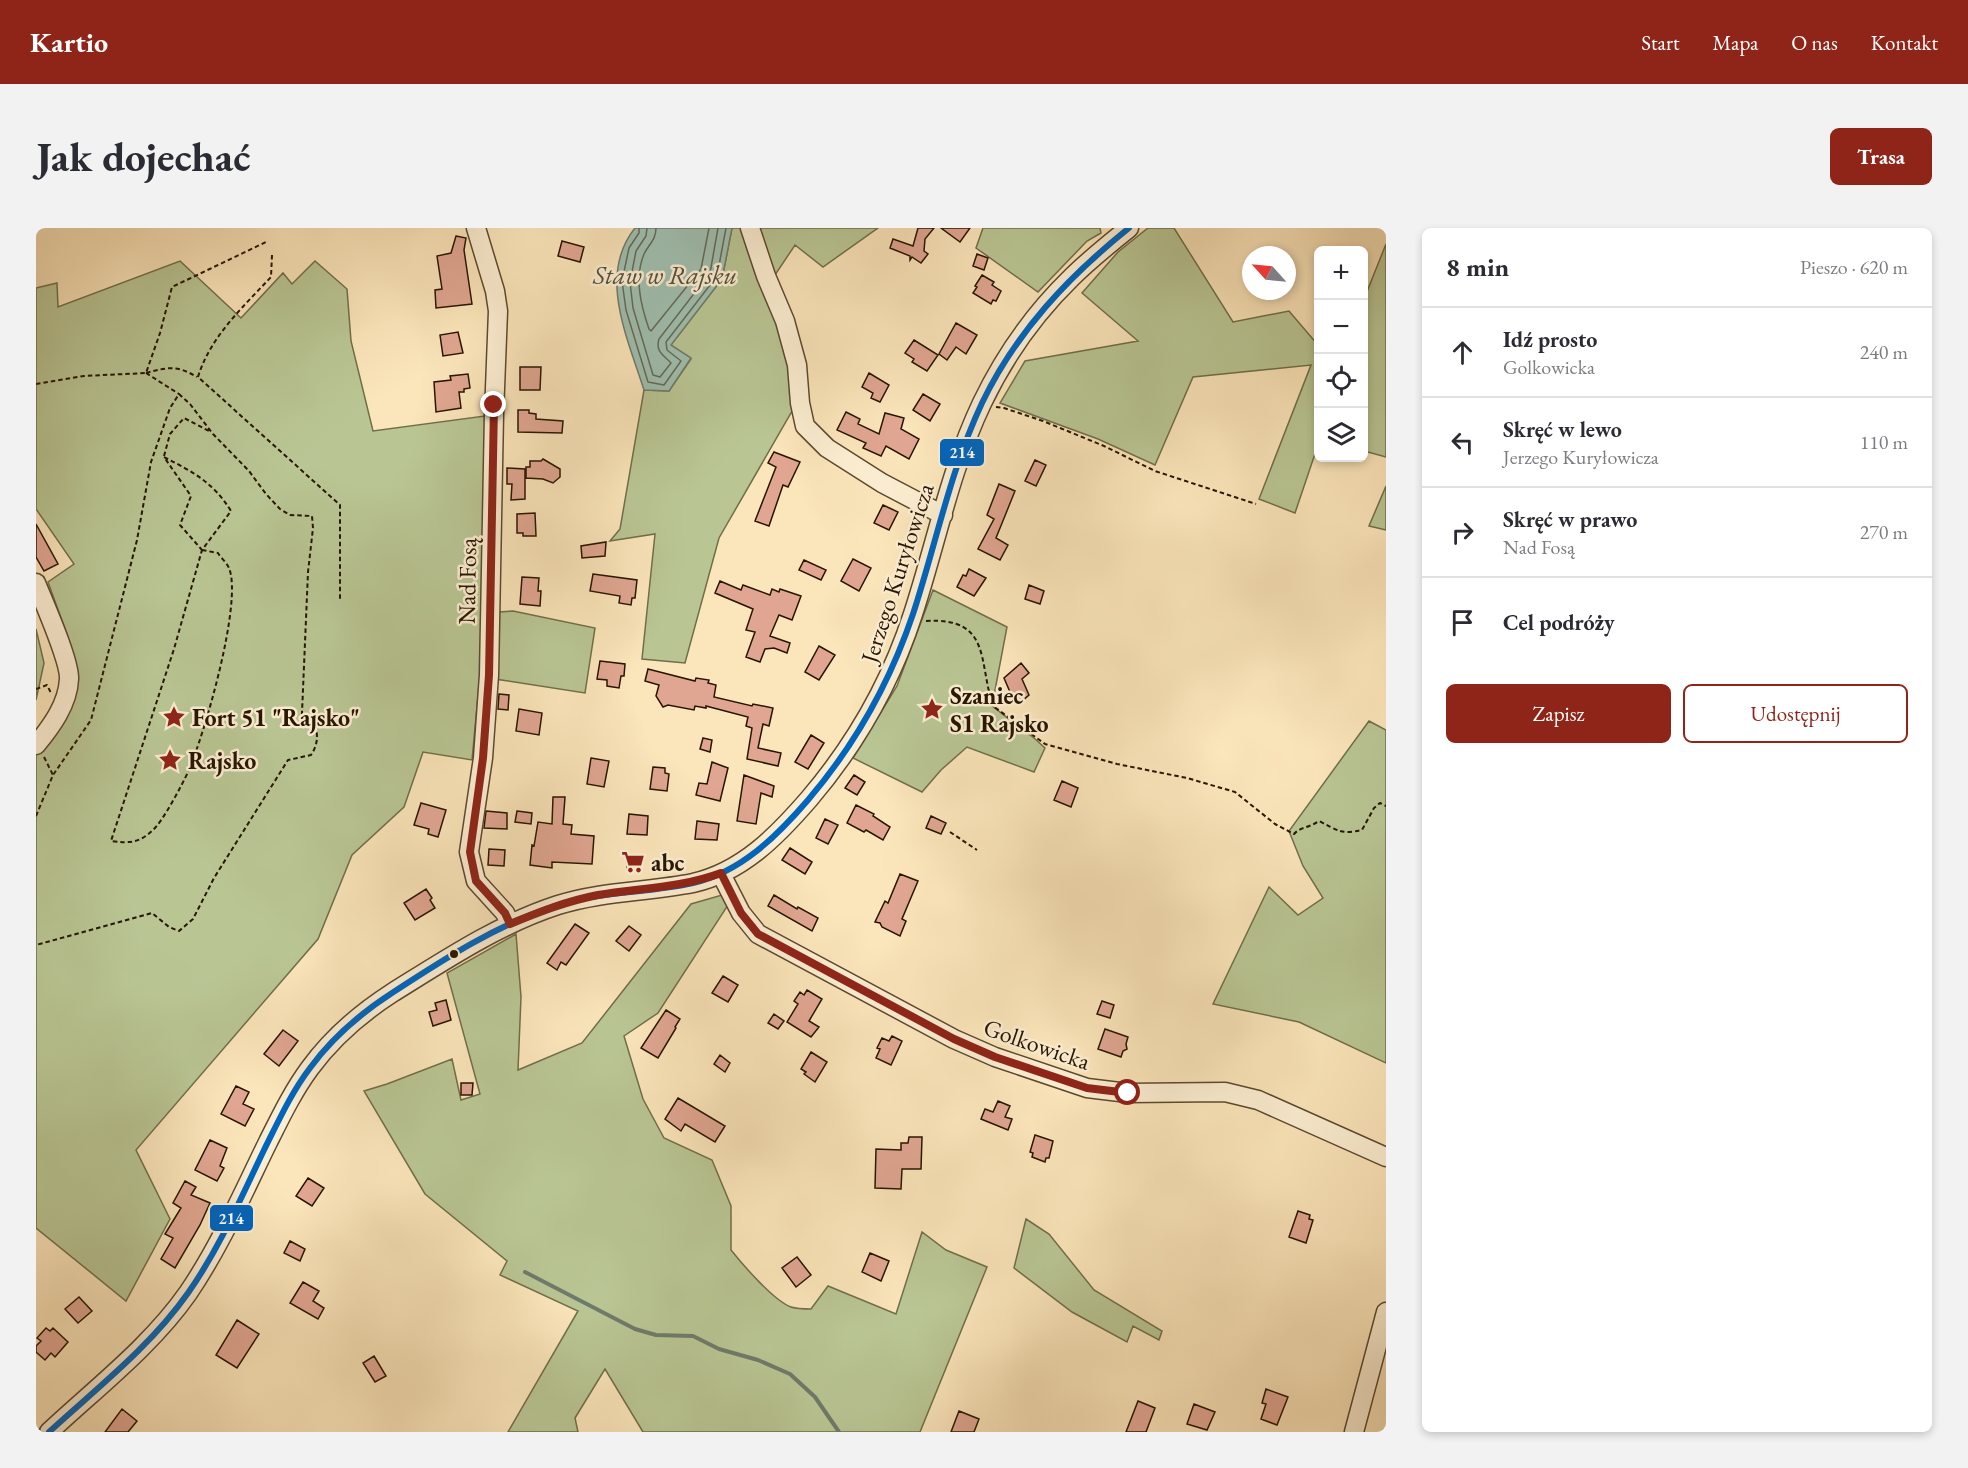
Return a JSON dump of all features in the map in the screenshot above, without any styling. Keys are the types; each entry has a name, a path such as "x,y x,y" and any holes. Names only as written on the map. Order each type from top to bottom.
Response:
{"street":[{"name":"Nad Fosą","path":"476,228 495,291 498,311 489,675 483,758 470,852 476,881 505,913 510,924"},
{"path":"750,228 766,276 785,321 797,365 800,403 805,426 828,447 882,483 943,515"},
{"name":"Jerzego Kuryłowicza","path":"49,1432 148,1340 186,1296 215,1247 294,1092 331,1043 357,1019 388,996 469,946 510,924 564,903 693,882 721,873 744,862 764,846 809,799 859,732 885,683 912,620 960,456 981,405 1012,348 1050,300 1095,255 1129,228"},
{"path":"36,583 69,678 65,696 54,721 36,745"},
{"name":"Golkowicka","path":"721,873 741,913 758,934 954,1039 984,1052 1087,1088 1128,1093 1225,1092 1258,1100 1386,1157"},
{"path":"1354,1432 1386,1312"}],"path":[{"path":"146,373 160,333 172,287 266,242"},
{"path":"198,377 202,364 232,318 271,277 272,255"},
{"path":"36,384 84,376 146,373 171,367 185,370 198,377 340,505 340,599"},
{"path":"36,945 152,913 169,927 179,931 193,919 214,878 288,760 310,755 315,749 318,736 316,728 303,722 302,712 308,572 314,528 312,516 290,515 280,509 249,471 213,434 190,404 179,394 146,373"},
{"path":"36,816 53,775 91,720 137,540 151,462 170,408 179,394"},
{"path":"981,405 1004,408 1043,422 1104,446 1155,471 1256,504"},
{"path":"164,457 198,475 221,495 231,511 202,550 174,649 111,841 133,843 153,830 172,801 188,771 228,637 232,599 229,568 218,553 202,550 180,525 191,496 164,457 170,434 184,418 213,434"},
{"path":"912,620 944,620 967,629 978,645 993,706 1045,744 1117,764 1187,778 1235,792 1275,824 1294,834 1298,830 1310,828 1319,821 1339,832 1362,830 1374,808 1380,803 1386,806"},
{"path":"36,745 53,775"},
{"path":"950,832 977,850"}],"green space":[{"path":"732,228 745,228 785,336 798,411 791,413 719,538 685,663 642,659 655,534 610,541 620,529 644,390 669,391 691,359 670,346 722,279"},
{"path":"758,228 878,228 823,267 795,245 773,278"},
{"path":"983,228 1100,228 1101,233 1087,241 1038,292 976,248"},
{"path":"1148,228 1174,228 1233,322 1289,311 1314,340 1314,457 1295,513 1259,499 1311,365 1193,377 1155,465 1098,439 1000,403 1025,361 1138,341 1082,293 1118,252"},
{"path":"1386,244 1386,457 1368,452 1368,289"},
{"path":"180,261 241,318 283,273 292,284 315,261 347,289 351,341 373,431 492,415 482,653 472,760 423,752 404,807 352,855 318,939 136,1150 170,1219 126,1301 36,1228 36,754 52,739 77,683 65,629 48,582 74,564 36,509 36,288 57,283 58,307"},
{"path":"1386,486 1386,530 1369,526"},
{"path":"933,590 1007,627 992,706 1045,748 1034,772 967,747 941,770 922,792 853,758 897,686"},
{"path":"513,611 595,628 585,693 495,679 499,612"},
{"path":"36,629 44,663 36,700"},
{"path":"1369,721 1386,730 1386,1063 1299,1022 1213,1004 1269,887 1298,915 1323,898 1303,866 1289,831"},
{"path":"722,895 730,902 658,1013 624,1036 643,1099 664,1138 712,1160 731,1206 731,1250 776,1298 791,1307 801,1309 811,1309 828,1286 896,1314 922,1232 946,1250 987,1267 920,1432 643,1432 605,1369 575,1418 578,1432 508,1432 578,1311 500,1275 507,1261 425,1194 364,1091 452,1059 461,1100 480,1094 447,973 516,934 521,997 518,1070 582,1043 691,904"},
{"path":"1026,1219 1049,1234 1094,1290 1162,1331 1159,1340 1133,1326 1127,1342 1072,1312 1014,1268"}],"water":[{"name":"Staw w Rajsku","path":"635,228 732,228 722,279 671,345 691,358 669,391 644,390 619,308 618,266 624,246"}],"building":[{"path":"918,228 934,228 925,239 924,251 928,254 921,263 912,257 910,260 910,256 890,248 893,239 913,246"},
{"path":"941,228 970,228 960,242"},
{"path":"456,236 466,238 464,250 472,304 436,308 435,290 442,289 437,256 451,253"},
{"path":"562,241 584,247 580,262 558,256"},
{"path":"977,254 988,258 984,270 973,266"},
{"path":"982,275 994,282 992,285 1001,291 996,301 993,300 991,304 973,293"},
{"path":"956,323 977,335 966,354 956,347 947,360 939,354"},
{"path":"458,332 463,353 443,356 440,335"},
{"path":"914,340 938,355 927,371 912,362 914,359 905,353"},
{"path":"520,367 541,367 540,390 520,390"},
{"path":"869,373 889,385 880,402 871,398 873,393 862,387"},
{"path":"468,374 470,388 459,392 461,408 436,412 434,382 451,380 450,376"},
{"path":"923,394 940,404 930,421 913,410"},
{"path":"518,410 529,410 529,413 536,414 536,419 563,421 562,433 518,432"},
{"path":"846,412 860,419 858,424 879,434 885,413 904,418 901,429 919,439 909,459 886,446 881,456 863,448 866,443 837,430"},
{"path":"774,452 800,462 788,487 783,485 769,526 755,521 776,467 768,463"},
{"path":"543,459 560,469 560,477 553,483 543,479 526,478 526,467 530,467 530,461"},
{"path":"1035,460 1046,465 1036,486 1025,481"},
{"path":"507,468 525,469 525,499 511,500 512,484 507,484"},
{"path":"999,484 1015,491 996,538 1008,545 1000,560 978,549 994,519 987,515"},
{"path":"883,505 898,512 889,530 874,523"},
{"path":"535,513 536,536 523,536 523,533 517,533 517,514"},
{"path":"36,524 58,564 44,571 36,557"},
{"path":"606,542 605,556 582,558 581,546"},
{"path":"853,559 871,568 859,591 841,581"},
{"path":"804,560 826,570 821,580 799,570"},
{"path":"969,569 986,578 974,596 957,587"},
{"path":"593,574 637,580 635,598 632,598 631,605 619,603 620,596 590,591"},
{"path":"522,577 539,578 540,606 520,604"},
{"path":"720,581 741,590 743,585 770,595 772,589 779,592 780,589 801,596 792,620 779,615 770,636 790,643 787,653 774,648 765,649 760,662 746,657 755,632 746,630 753,609 715,593"},
{"path":"1029,585 1044,591 1040,604 1025,599"},
{"path":"819,646 835,655 819,680 805,672"},
{"path":"600,661 625,664 624,676 621,676 619,688 607,686 607,680 597,679"},
{"path":"1021,663 1029,673 1022,679 1029,695 1020,703 1015,698 1013,699 1004,678"},
{"path":"648,669 695,681 696,678 709,680 708,683 716,685 714,697 752,706 753,704 773,708 769,726 763,724 758,748 781,753 778,766 747,759 752,728 746,726 748,717 706,706 706,708 695,706 694,710 668,705 663,707 656,696 659,685 645,681"},
{"path":"499,694 509,695 508,710 498,709"},
{"path":"519,709 542,713 539,735 516,731"},
{"path":"811,735 824,743 808,769 795,762"},
{"path":"703,738 712,740 710,752 700,749"},
{"path":"591,758 609,761 604,787 587,784"},
{"path":"712,762 728,768 720,801 696,795 699,783 707,784"},
{"path":"653,767 665,768 665,773 669,774 667,791 650,789"},
{"path":"744,775 774,786 772,797 761,793 756,824 737,821"},
{"path":"854,775 865,782 857,795 845,788"},
{"path":"1062,781 1078,788 1071,807 1054,800"},
{"path":"553,797 565,797 563,824 572,825 571,834 594,836 592,864 552,862 552,868 530,865 538,822 552,824"},
{"path":"421,803 446,810 438,837 428,834 429,829 414,825"},
{"path":"856,805 874,814 873,816 890,827 883,840 847,823"},
{"path":"486,811 507,813 507,829 484,828"},
{"path":"517,811 532,813 531,824 515,822"},
{"path":"629,814 648,816 647,835 627,834"},
{"path":"931,816 946,823 941,834 926,828"},
{"path":"825,819 838,825 828,844 816,838"},
{"path":"697,821 719,824 717,840 695,839"},
{"path":"790,848 812,862 805,874 782,860"},
{"path":"489,849 505,850 504,866 488,865"},
{"path":"626,855 640,855 640,868 627,868"},
{"path":"900,874 918,881 902,919 906,921 900,936 875,922 885,901 888,903"},
{"path":"426,889 435,908 415,920 404,903"},
{"path":"774,895 818,918 812,931 768,906"},
{"path":"575,924 589,933 566,965 561,962 557,970 547,963"},
{"path":"629,926 641,935 629,951 616,941"},
{"path":"723,976 738,985 728,1002 712,993"},
{"path":"807,990 822,999 809,1021 819,1027 811,1037 787,1022 798,1004 794,1001 800,992 804,995"},
{"path":"446,1000 451,1020 433,1026 429,1012 437,1010 435,1003"},
{"path":"1102,1001 1114,1005 1110,1018 1097,1014"},
{"path":"666,1010 680,1019 658,1058 641,1048"},
{"path":"774,1014 784,1021 778,1029 768,1023"},
{"path":"1105,1029 1128,1037 1127,1049 1123,1051 1121,1057 1098,1049"},
{"path":"283,1030 298,1041 279,1066 264,1054"},
{"path":"892,1036 902,1041 891,1065 876,1058 880,1049 877,1048 882,1038 889,1041"},
{"path":"811,1052 827,1062 815,1082 801,1069"},
{"path":"720,1055 730,1063 725,1072 714,1064"},
{"path":"461,1083 473,1083 472,1095 461,1095"},
{"path":"236,1086 249,1092 243,1104 254,1109 245,1126 221,1114"},
{"path":"678,1098 725,1126 715,1142 685,1124 681,1131 665,1119"},
{"path":"998,1101 1010,1106 1005,1117 1012,1119 1008,1130 981,1119 985,1109 993,1112"},
{"path":"1035,1135 1053,1141 1049,1158 1046,1158 1045,1162 1032,1157 1033,1153 1030,1152"},
{"path":"909,1137 922,1137 921,1169 902,1169 901,1189 875,1188 876,1149 901,1150 901,1143 908,1143"},
{"path":"210,1140 227,1148 220,1166 224,1168 217,1181 195,1170"},
{"path":"308,1178 324,1188 312,1206 296,1196"},
{"path":"185,1181 196,1187 191,1195 210,1203 175,1268 161,1259 173,1238 165,1234 181,1208 173,1203"},
{"path":"1298,1211 1310,1215 1309,1219 1313,1220 1306,1243 1289,1237"},
{"path":"290,1241 305,1249 300,1261 284,1253"},
{"path":"870,1253 889,1261 881,1281 862,1272"},
{"path":"797,1257 811,1275 796,1287 782,1268"},
{"path":"303,1282 319,1291 313,1301 324,1308 318,1319 290,1303"},
{"path":"79,1297 92,1311 78,1323 65,1309"},
{"path":"237,1320 259,1334 237,1368 216,1355"},
{"path":"46,1328 50,1331 53,1328 68,1342 55,1357 51,1353 45,1360 36,1352 36,1346 41,1341 37,1338"},
{"path":"374,1356 386,1376 375,1382 363,1363"},
{"path":"1266,1389 1288,1397 1277,1425 1261,1419 1266,1404 1262,1403"},
{"path":"1138,1401 1155,1408 1146,1432 1126,1432"},
{"path":"1194,1404 1215,1412 1207,1430 1187,1424"},
{"path":"122,1409 137,1421 128,1432 105,1432"},
{"path":"959,1411 979,1419 974,1432 951,1432"}],"waterway":[{"path":"525,1272 635,1329 656,1335 693,1336 719,1349 758,1360 790,1374 815,1397 839,1432"}],"transit line":[{"name":"214","path":"49,1432 140,1349 188,1293 220,1241 297,1087 328,1046 358,1018 392,993 452,955 493,932 536,913 575,900 659,889 710,878 757,851 796,813 825,779 856,735 894,664 913,614 961,455 982,403 996,377 1027,329 1045,307 1085,266 1129,228"}],"place":[{"name":"Szaniec S1 Rajsko","path":"932,709"},
{"name":"Fort 51 \"Rajsko\"","path":"174,717"},
{"name":"Rajsko","path":"170,760"},
{"name":"abc","path":"633,862"}],"route":[{"path":"494,405 489,675 483,758 470,852 476,881 505,913 510,924 564,903 618,892 693,882 721,873 741,913 758,934 954,1039 995,1057 1087,1088 1128,1093"}]}
